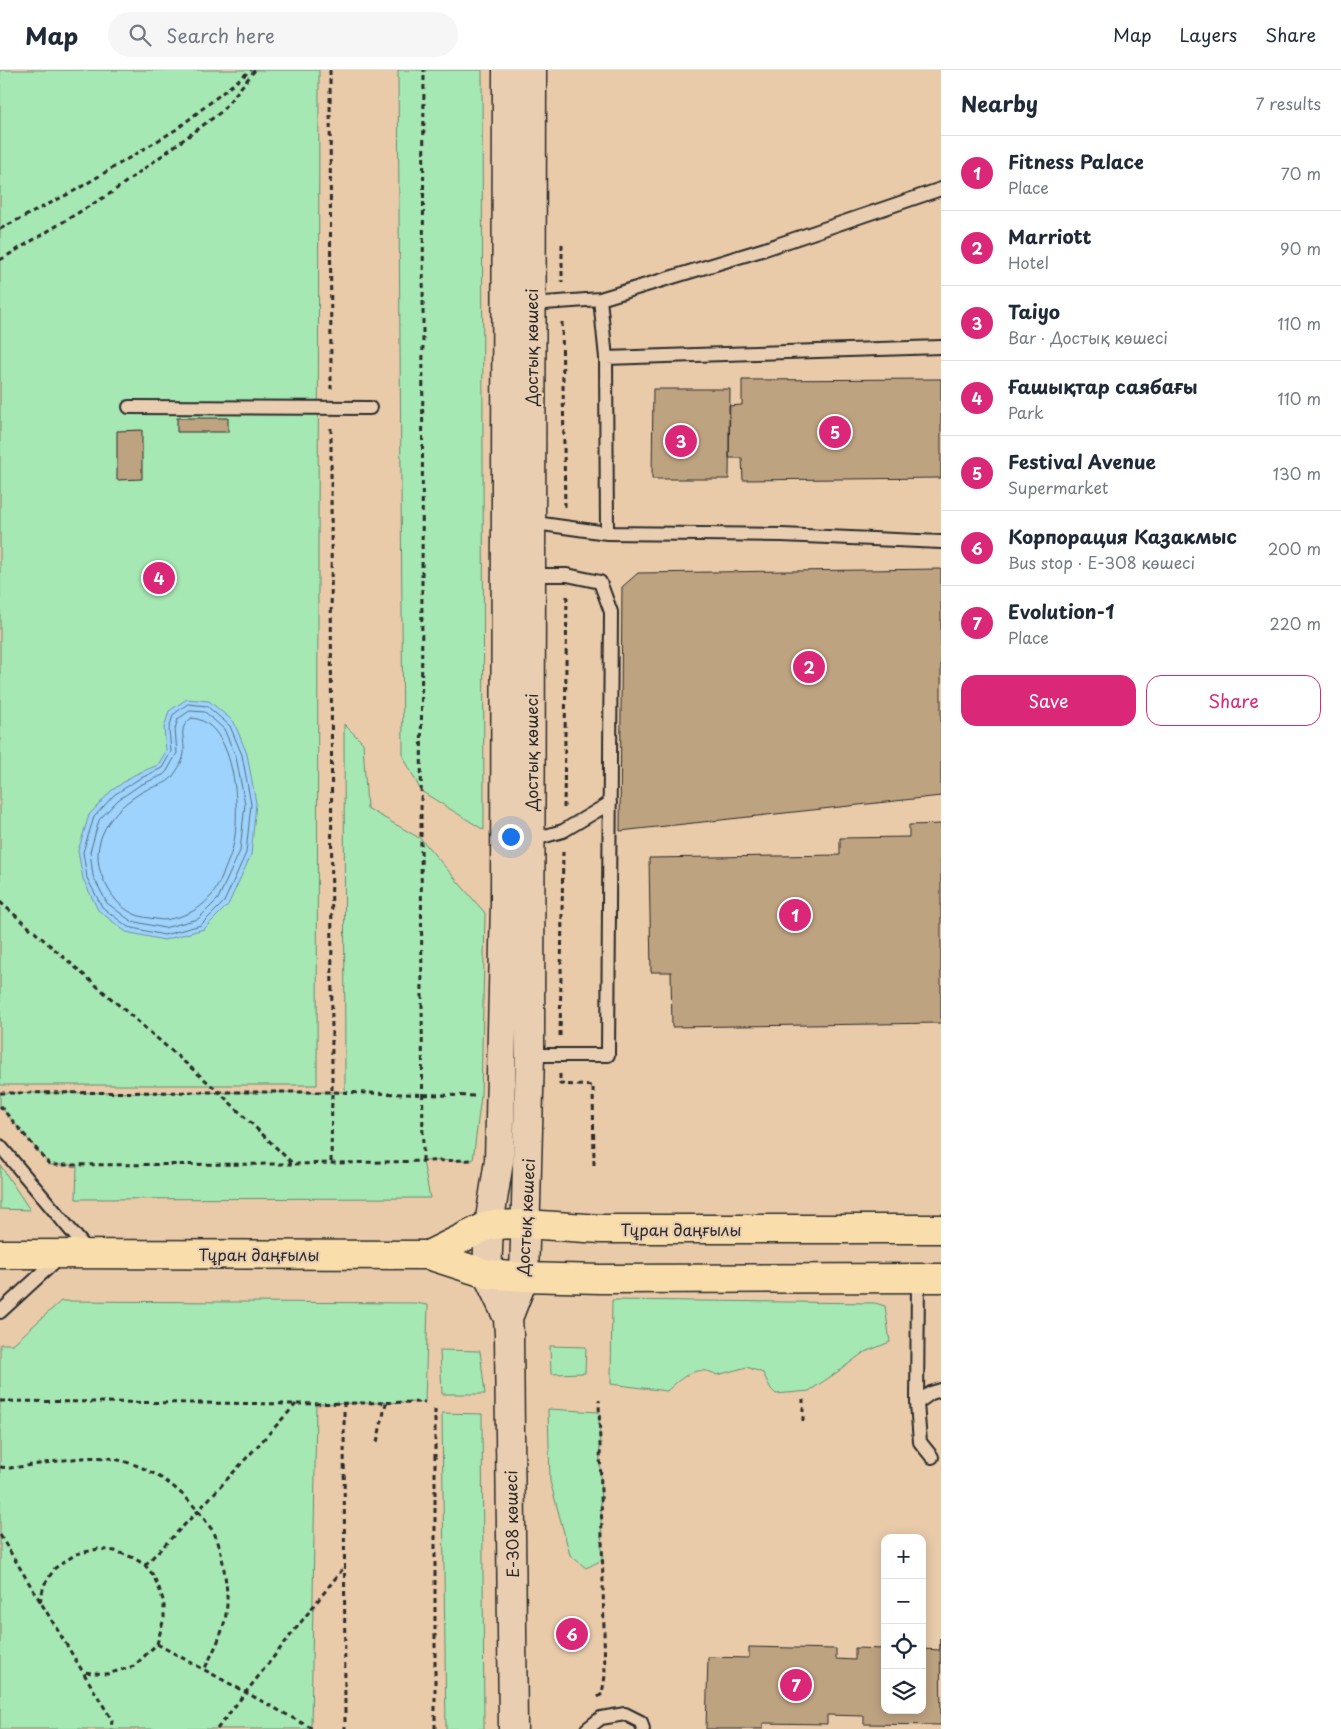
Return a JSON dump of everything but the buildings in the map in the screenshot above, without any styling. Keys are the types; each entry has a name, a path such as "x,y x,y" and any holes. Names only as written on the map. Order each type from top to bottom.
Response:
{"main road":[{"name":"Тұран даңғылы","path":"428,1255 489,1225 525,1224 601,1229 941,1228"},
{"path":"0,1254 64,1254"},
{"name":"Тұран даңғылы","path":"64,1254 428,1255 487,1274 524,1277 929,1278"}],"street":[{"name":"Достық көшесі","path":"507,70 518,523 531,575 530,1055 524,1277 508,1318"},
{"name":"Достық көшесі","path":"508,1318 487,1274 489,1225 498,1161 518,523 532,304 532,70"},
{"name":"Е-308 көшесі","path":"508,1318 513,1729"}],"lane":[{"path":"532,304 600,299 765,249 941,189"},
{"path":"600,299 606,358 607,533"},
{"path":"606,358 941,347"},
{"path":"129,407 370,408"},
{"path":"518,523 607,533 782,535 941,542"},
{"path":"530,1055 608,1056 611,612 600,582 567,575 531,575"},
{"path":"531,840 563,831 610,803"},
{"path":"0,1146 90,1254"},
{"path":"0,1312 64,1254"},
{"path":"929,1278 917,1403 920,1442 932,1457"},
{"path":"917,1403 931,1393 941,1390"},
{"path":"587,1729 601,1718 625,1714 641,1722 643,1729"}],"path":[{"path":"0,229 76,190 177,129 251,70"},
{"path":"0,260 111,193 221,112 255,70"},
{"path":"330,70 331,1164"},
{"path":"423,1161 421,808 424,70"},
{"path":"562,243 565,528"},
{"path":"567,575 560,1084 593,1086 594,1165"},
{"path":"0,902 219,1092 293,1164"},
{"path":"0,1093 332,1092 481,1096"},
{"path":"0,1106 50,1165 331,1164 482,1160"},
{"path":"803,1399 803,1421"},
{"path":"597,1698 602,1694 605,1676 599,1400"},
{"path":"0,1401 296,1404 425,1402"},
{"path":"344,1402 344,1729"},
{"path":"145,1565 198,1511 296,1404"},
{"path":"377,1442 386,1404"},
{"path":"434,1729 435,1408"},
{"path":"0,1467 10,1468 84,1458 107,1458 133,1464 154,1473 174,1487 198,1511 215,1533 222,1556 226,1586 226,1612 220,1638 204,1670"},
{"path":"0,1535 112,1720 112,1729"},
{"path":"40,1602 44,1584 56,1568 76,1554 98,1548 115,1551 134,1558 145,1565 159,1588 164,1603 164,1618 157,1644 134,1666 107,1674 82,1672"},
{"path":"217,1729 345,1566"},
{"path":"157,1644 313,1729"}],"green space":[{"path":"0,70 319,70 317,1085 0,1085"},
{"path":"398,70 482,70 484,830 421,791 403,756"},
{"path":"344,724 363,743 367,808 421,839 485,913 481,1096 473,1160 423,1161 430,1198 76,1199 77,1165 50,1165 0,1106 0,1093 345,1092"},
{"path":"0,1165 30,1210 0,1209"},
{"path":"612,1300 875,1303 885,1306 890,1342 863,1353 809,1391 776,1394 771,1389 763,1373 747,1367 717,1375 710,1372 696,1371 678,1381 667,1391 611,1384"},
{"path":"61,1301 414,1303 428,1305 425,1402 316,1404 311,1729 0,1729 0,1344 13,1344"},
{"path":"550,1346 586,1347 585,1373 551,1374"},
{"path":"440,1350 480,1351 485,1394 442,1394"},
{"path":"548,1409 599,1412 602,1560 586,1568 570,1555 550,1481"},
{"path":"442,1413 482,1414 484,1729 446,1729"}],"water":[{"path":"187,699 209,701 234,722 247,754 256,803 251,855 228,905 204,929 164,940 126,932 98,910 83,879 78,851 89,815 111,791 134,775 158,765 166,751 164,728 169,711"}],"place":[{"name":"Festival Avenue","path":"835,432"},
{"name":"Taiyo","path":"681,441"},
{"name":"Ғашықтар саябағы","path":"159,578"},
{"name":"Marriott","path":"809,667"},
{"name":"Fitness Palace","path":"795,915"},
{"name":"Корпорация Казакмыс","path":"572,1634"},
{"name":"Evolution-1","path":"796,1685"}]}
